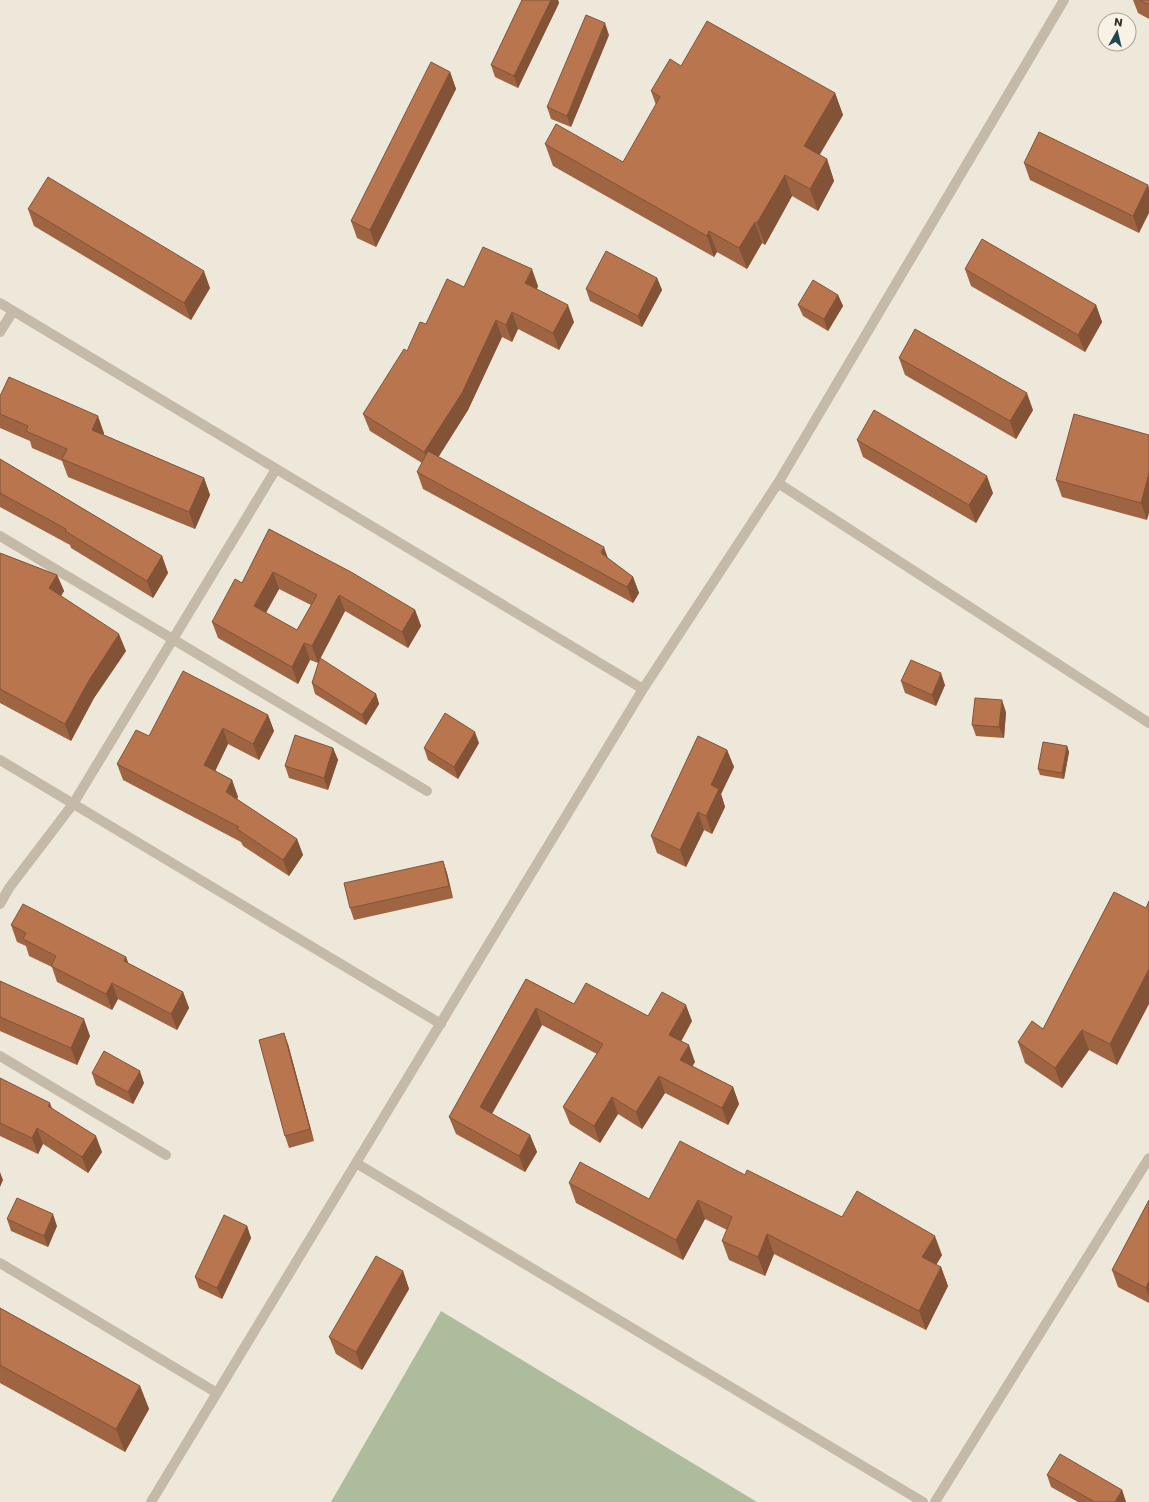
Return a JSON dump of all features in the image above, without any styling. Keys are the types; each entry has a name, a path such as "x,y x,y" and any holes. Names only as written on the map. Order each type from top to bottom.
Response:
{"lane":[{"path":"151,1502 643,689 778,482 1064,0"},
{"path":"0,304 643,689"},
{"path":"0,332 13,311"},
{"path":"0,904 9,888 73,804 276,469"},
{"path":"778,482 1149,723"},
{"path":"0,536 427,791"},
{"path":"0,760 441,1024"},
{"path":"0,1056 166,1155"},
{"path":"935,1502 1149,1158"},
{"path":"356,1163 923,1502"},
{"path":"0,1263 217,1393"}],"green space":[{"path":"441,1311 757,1502 331,1502"}],"building":[{"path":"522,0 551,0 514,76 491,65"},
{"path":"1140,0 1149,0 1149,5"},
{"path":"586,15 605,23 567,116 547,107"},
{"path":"707,21 835,93 804,146 827,159 810,189 785,175 757,223 755,222 739,248 709,231 707,236 545,144 556,124 623,162 660,97 651,91 670,59 681,66"},
{"path":"431,62 450,72 370,230 351,221"},
{"path":"1039,132 1148,185 1133,216 1024,163"},
{"path":"48,177 204,271 184,303 28,209"},
{"path":"982,239 1096,305 1078,335 965,269"},
{"path":"483,247 532,269 525,283 568,305 553,333 512,312 506,325 496,320 462,393 424,452 363,414 404,349 407,351 420,322 426,324 447,279 464,287"},
{"path":"606,251 657,278 638,316 586,289"},
{"path":"813,280 838,295 824,319 798,305"},
{"path":"915,329 1027,393 1010,421 899,358"},
{"path":"9,377 98,416 92,430 204,478 189,512 62,459 67,449 26,431 28,426 0,414 0,396"},
{"path":"874,410 987,476 969,505 857,440"},
{"path":"1074,414 1149,435 1149,473 1141,503 1056,480"},
{"path":"428,451 604,547 601,553 633,577 627,587 417,472"},
{"path":"0,459 162,556 147,581 65,531 66,529 0,493"},
{"path":"269,529 351,572 415,610 402,632 339,595 312,646 304,643 292,667 212,622 235,579 242,583","holes":["273,572 317,595 297,630 254,606"]},
{"path":"0,553 57,575 49,588 119,634 88,682 65,724 0,689"},
{"path":"320,658 376,694 362,715 312,683"},
{"path":"911,660 941,673 932,695 901,681"},
{"path":"183,671 268,715 253,744 223,728 204,765 232,780 226,792 297,839 283,860 237,829 239,827 117,764 136,730 149,736"},
{"path":"975,698 1002,700 999,727 972,725"},
{"path":"445,713 475,732 454,767 424,748"},
{"path":"295,735 333,748 324,778 285,766"},
{"path":"698,736 727,750 711,785 719,789 706,816 698,812 680,850 651,836"},
{"path":"1043,742 1067,746 1062,773 1038,769"},
{"path":"443,861 449,886 350,908 344,883"},
{"path":"1114,892 1146,908 1149,901 1149,969 1110,1044 1082,1030 1055,1068 1018,1042 1032,1021 1043,1029"},
{"path":"23,904 126,957 124,961 183,992 171,1014 112,983 106,994 51,966 56,956 23,939 26,933 11,925"},
{"path":"526,979 574,1004 586,983 648,1016 662,992 686,1005 669,1035 689,1045 680,1060 733,1087 722,1108 659,1076 636,1112 612,1097 594,1126 563,1107 603,1044 536,1008 480,1107 530,1135 519,1156 449,1117"},
{"path":"0,981 84,1019 71,1048 0,1017"},
{"path":"284,1033 310,1129 285,1136 259,1040"},
{"path":"104,1051 140,1071 128,1092 92,1073"},
{"path":"0,1078 50,1103 48,1106 96,1136 82,1157 37,1128 32,1138 0,1123"},
{"path":"680,1141 745,1175 747,1170 842,1217 857,1191 935,1236 922,1257 941,1267 919,1311 767,1234 758,1257 722,1241 732,1217 698,1200 676,1240 569,1183 580,1162 649,1199"},
{"path":"17,1198 53,1214 44,1236 7,1219"},
{"path":"1149,1200 1149,1281 1146,1288 1112,1270"},
{"path":"224,1215 247,1226 217,1288 195,1277"},
{"path":"376,1256 403,1271 356,1352 329,1337"},
{"path":"0,1308 140,1386 116,1429 0,1365"},
{"path":"1060,1454 1122,1490 1115,1502 1095,1502 1047,1475"}]}
